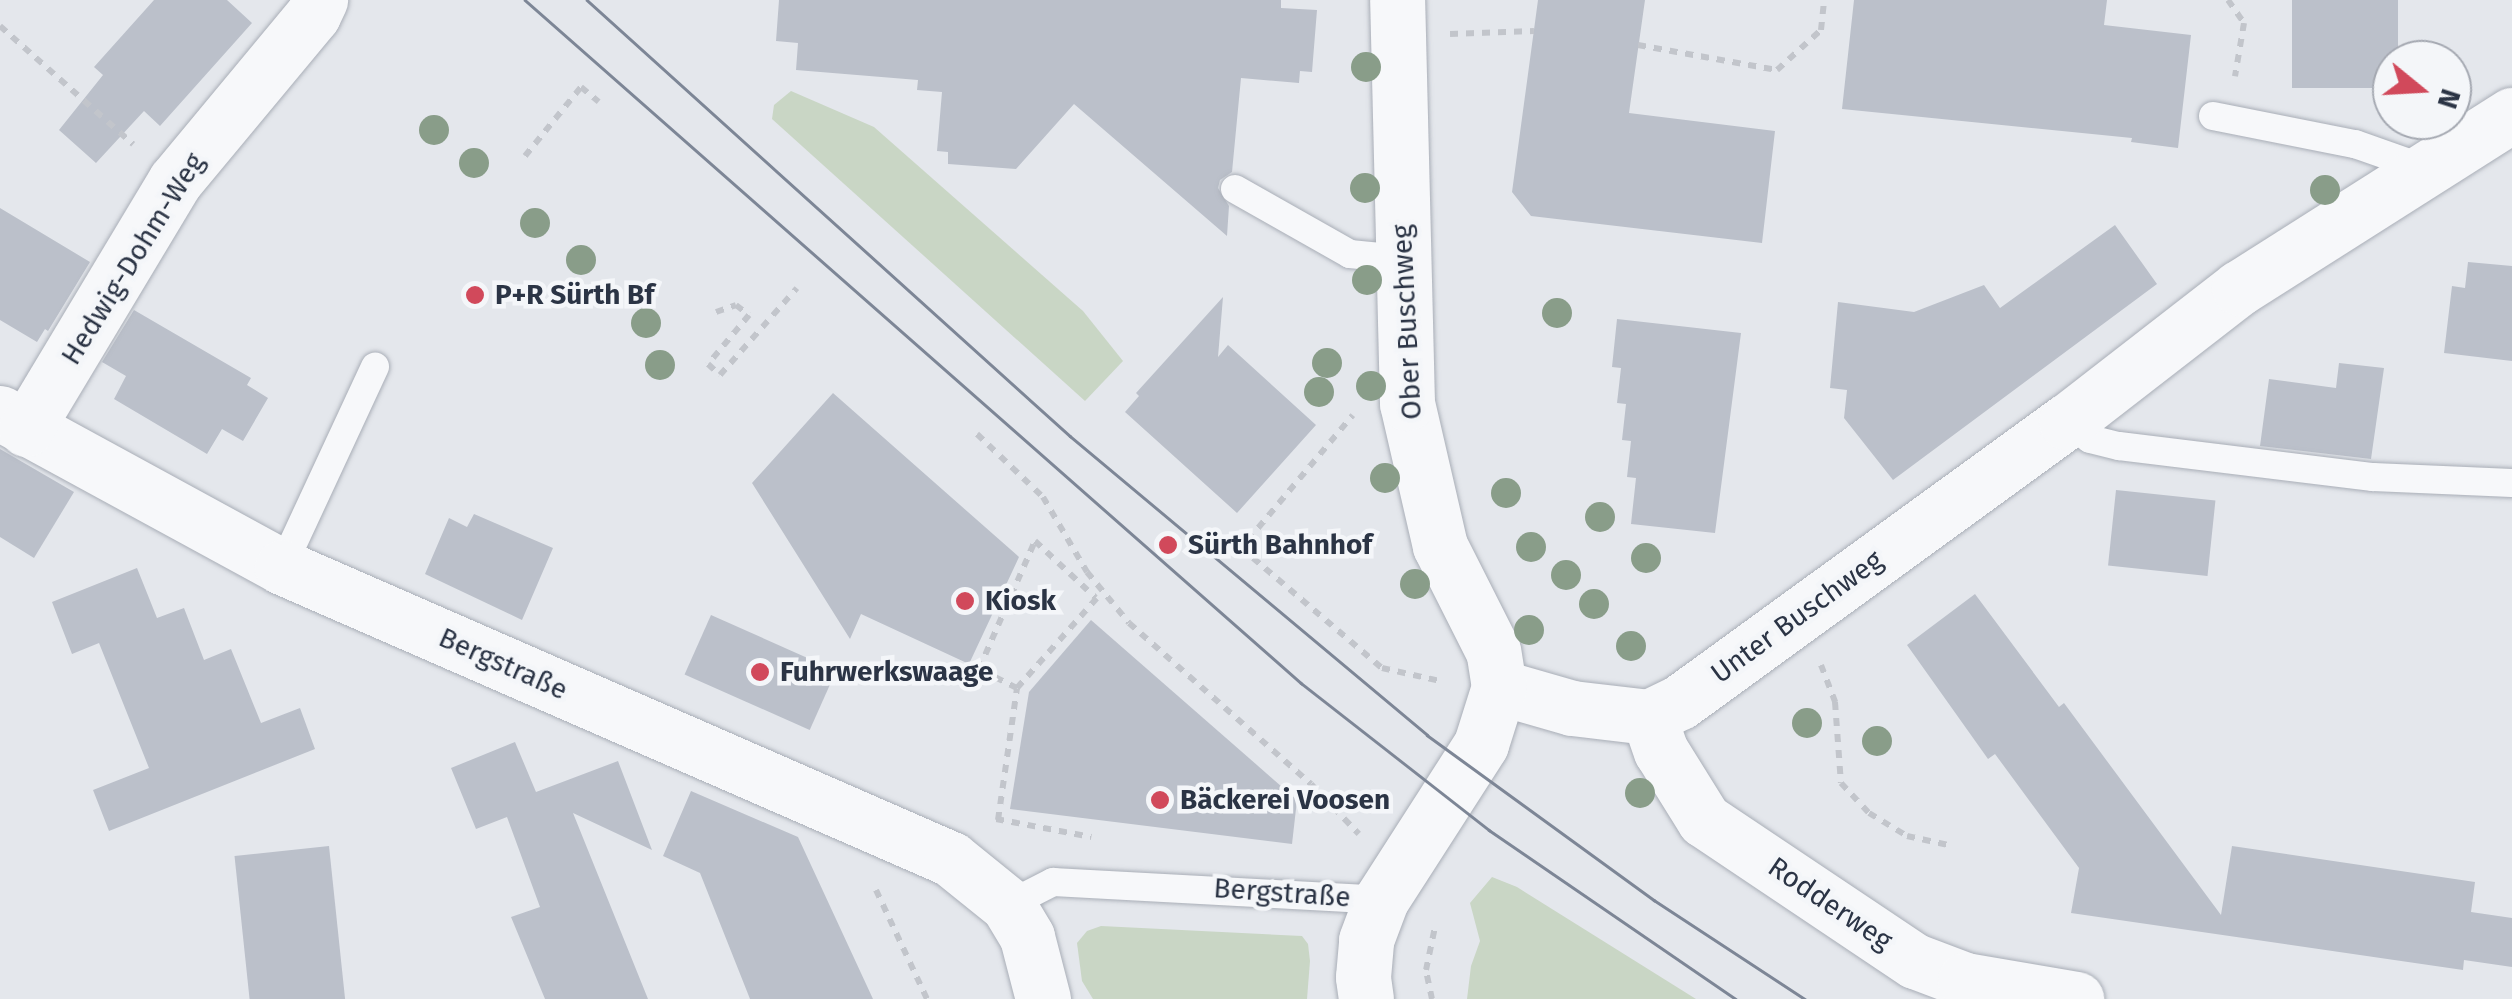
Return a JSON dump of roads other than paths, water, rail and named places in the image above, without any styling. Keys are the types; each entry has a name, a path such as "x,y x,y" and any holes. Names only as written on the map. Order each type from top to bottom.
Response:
{"street":[{"name":"Hedwig-Dohm-Weg","path":"13,421 175,181 314,15 320,0"},
{"name":"Ober Buschweg","path":"1398,18 1407,403 1440,546 1493,651 1499,687"},
{"name":"Unter Buschweg","path":"1649,717 1680,702 2066,422 2239,288 2512,115"},
{"name":"Bergstraße","path":"13,421 282,567 952,859 1008,906 1027,938 1043,999"},
{"path":"1366,999 1366,940 1381,900 1481,744 1499,687 1572,708 1649,717"},
{"name":"Rodderweg","path":"1649,717 1661,751 1704,820 1915,961 1966,980 2076,999"}],"lane":[{"path":"2213,116 2355,144 2423,168"},
{"path":"1235,189 1350,254 1402,259"},
{"path":"282,567 375,367"},
{"path":"2066,422 2090,439 2119,446 2373,477 2512,483"},
{"name":"Bergstraße","path":"1008,906 1053,882 1381,900"}],"tram line":[{"path":"525,0 1301,683 1489,830 1736,999"},
{"path":"587,0 1070,436 1427,735 1654,900 1805,999"}],"place":[{"name":"P+R Sürth Bf","path":"475,295"},
{"name":"Sürth Bahnhof","path":"1168,545"},
{"name":"Kiosk","path":"965,601"},
{"name":"Fuhrwerkswaage","path":"760,672"},
{"name":"Bäckerei Voosen","path":"1160,800"}]}
